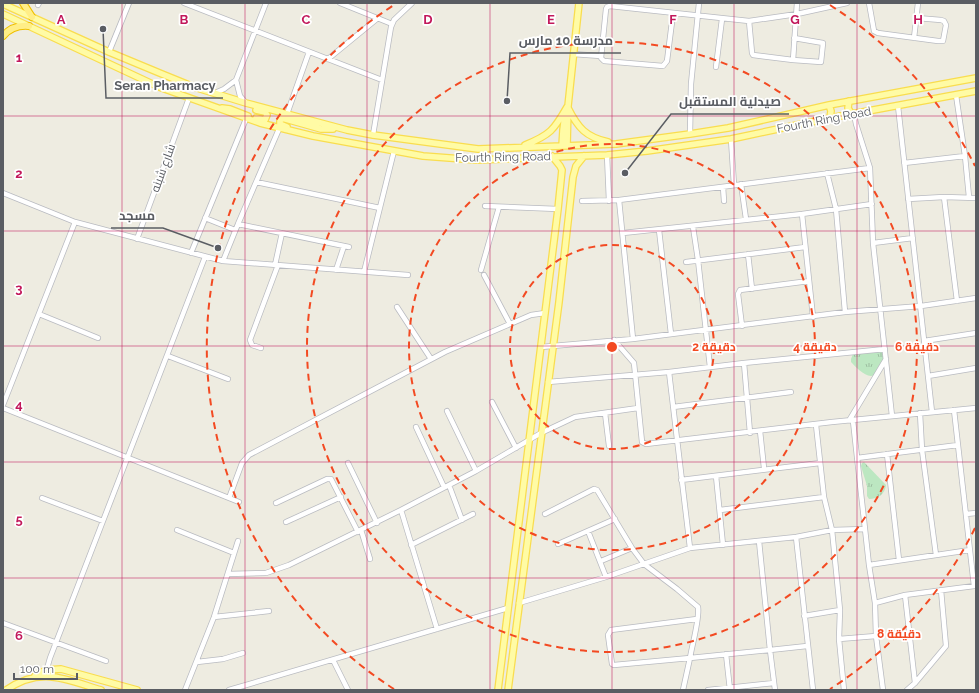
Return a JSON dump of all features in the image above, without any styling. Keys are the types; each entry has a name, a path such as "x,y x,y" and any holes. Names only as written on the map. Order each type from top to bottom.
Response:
{"highway":[{"path":"23,3 32,18"},
{"path":"3,36 15,27 29,26"}],"main road":[{"path":"564,146 579,3"},
{"name":"Fourth Ring Road","path":"3,4 109,52 214,94 338,128 373,135 478,148 616,144 690,134 728,128 849,101 976,78"},
{"name":"Fourth Ring Road","path":"3,14 146,81 246,119 310,136 423,156 461,160 607,155 647,151 731,139 830,118 976,91"},
{"path":"216,108 227,108 261,120 266,119 267,115 265,112 231,102 226,97"},
{"path":"849,101 848,108 853,114"},
{"path":"829,105 831,112 830,118"},
{"path":"568,106 579,127 587,134 596,139 616,144"},
{"path":"522,146 543,138 550,132 560,121 568,106"},
{"path":"310,136 305,131 282,126 280,121 284,118 321,129 338,128"},
{"path":"498,690 562,170 558,162 552,156"},
{"path":"508,690 552,346 559,302 573,177 576,166 584,156"},
{"path":"6,690 16,684 56,668 65,669 137,690"},
{"path":"46,673 101,690"}],"street":[{"path":"109,52 129,3"},
{"path":"184,3 382,80"},
{"path":"214,94 236,80 266,3"},
{"path":"340,3 392,24"},
{"path":"373,135 392,24 412,3"},
{"path":"638,3 638,10"},
{"path":"690,134 691,84 699,3"},
{"path":"793,60 797,3"},
{"path":"673,14 667,61 663,66 604,61 601,58 607,6 748,21 796,14 847,3"},
{"path":"869,3 875,32 879,34 943,41 946,25 944,21 917,18"},
{"path":"914,38 918,3"},
{"path":"328,59 378,18"},
{"path":"716,67 722,19"},
{"path":"748,21 753,55 821,62 824,45 820,42 794,38"},
{"path":"287,114 309,52"},
{"path":"573,54 601,56"},
{"path":"236,80 240,96 246,103"},
{"path":"956,95 965,156 969,197"},
{"name":"شارع شبنه","path":"137,239 189,98"},
{"path":"898,106 932,412"},
{"path":"853,114 870,168 873,244 892,416"},
{"path":"191,253 246,119"},
{"path":"223,260 279,129"},
{"path":"731,139 734,185"},
{"path":"364,272 394,151"},
{"path":"607,155 609,201"},
{"path":"904,163 965,156"},
{"path":"582,201 619,200 870,168"},
{"path":"827,173 836,209 845,312"},
{"path":"256,182 380,208"},
{"path":"742,184 746,219"},
{"path":"723,187 724,201"},
{"path":"3,194 75,222 205,257 276,265 408,275"},
{"path":"908,199 944,197 976,198"},
{"path":"944,197 957,302"},
{"path":"619,200 633,339"},
{"path":"623,233 693,227 872,204"},
{"path":"485,206 558,209"},
{"path":"481,270 499,207"},
{"path":"802,214 813,317"},
{"path":"205,218 235,230"},
{"path":"75,222 3,407 239,502"},
{"path":"238,224 347,246 336,270"},
{"path":"693,227 710,367"},
{"path":"659,230 671,334"},
{"path":"261,348 252,345 250,340 276,265 282,233"},
{"path":"873,244 913,238"},
{"path":"686,262 805,247"},
{"path":"748,254 752,289"},
{"path":"46,673 56,643 205,257"},
{"path":"484,276 510,324"},
{"path":"742,326 738,292 740,290 809,281"},
{"path":"541,346 633,339 845,312 957,302 976,298"},
{"path":"397,307 431,359"},
{"path":"229,498 242,463 249,455 457,346 531,315 545,313"},
{"path":"39,314 98,338"},
{"path":"924,341 976,333"},
{"path":"614,340 632,360 642,442 644,444 976,408"},
{"path":"548,382 669,372 744,362 885,349"},
{"path":"168,356 228,379"},
{"path":"883,690 876,636 875,603 852,421 850,419 886,358"},
{"path":"744,362 750,433"},
{"path":"928,376 976,368"},
{"path":"669,372 690,548"},
{"path":"673,407 792,392"},
{"path":"492,402 516,448"},
{"path":"228,574 262,573 274,571 289,565 447,486 541,433 574,417 638,408"},
{"path":"875,603 905,595 974,586 954,410"},
{"path":"447,411 476,470"},
{"path":"605,413 609,446"},
{"path":"920,413 922,450 936,555"},
{"path":"816,425 824,497 832,530 840,610 839,639 844,690"},
{"path":"416,427 447,486 462,520"},
{"path":"760,431 764,468"},
{"path":"857,458 958,445"},
{"path":"887,454 899,560"},
{"path":"348,463 376,522"},
{"path":"681,480 764,468 820,463"},
{"path":"716,476 723,545"},
{"path":"276,503 329,478 333,480 359,531 370,559"},
{"path":"544,514 594,489 599,491 632,548 644,564 696,604 699,610 683,690"},
{"path":"286,522 341,497"},
{"path":"720,510 824,497"},
{"path":"42,498 103,521"},
{"path":"400,510 437,629"},
{"path":"966,514 976,513"},
{"path":"411,545 473,514"},
{"path":"558,544 615,519"},
{"path":"177,530 234,553"},
{"path":"519,602 606,577 690,548 796,537 832,530 865,530"},
{"path":"588,532 601,561 606,577"},
{"path":"796,537 813,690"},
{"path":"185,690 214,617 238,541"},
{"path":"758,541 775,690"},
{"path":"601,561 632,548"},
{"path":"869,565 970,550"},
{"path":"907,690 915,683 946,646 941,590"},
{"path":"905,595 915,683"},
{"path":"229,690 508,608"},
{"path":"804,616 840,610"},
{"path":"214,617 269,611"},
{"path":"697,619 611,630 608,635 611,661 614,665 808,646"},
{"path":"3,623 106,661"},
{"path":"839,639 876,636"},
{"path":"197,662 223,659 243,653"},
{"path":"726,654 730,689"},
{"path":"333,660 348,690"},
{"path":"708,690 730,689 774,683"}],"green space":[{"path":"878,350 883,351 885,359 876,374 873,376 866,375 851,362 853,354 863,351 873,353"},
{"path":"864,462 886,485 883,493 875,498 869,499 867,496 867,486 861,466"}],"place":[{"name":"Seran Pharmacy","path":"103,29"},
{"name":"مدرسة 10 مارس","path":"507,101"},
{"name":"صيدلية المستقبل","path":"625,173"},
{"name":"مسجد","path":"218,248"}]}
